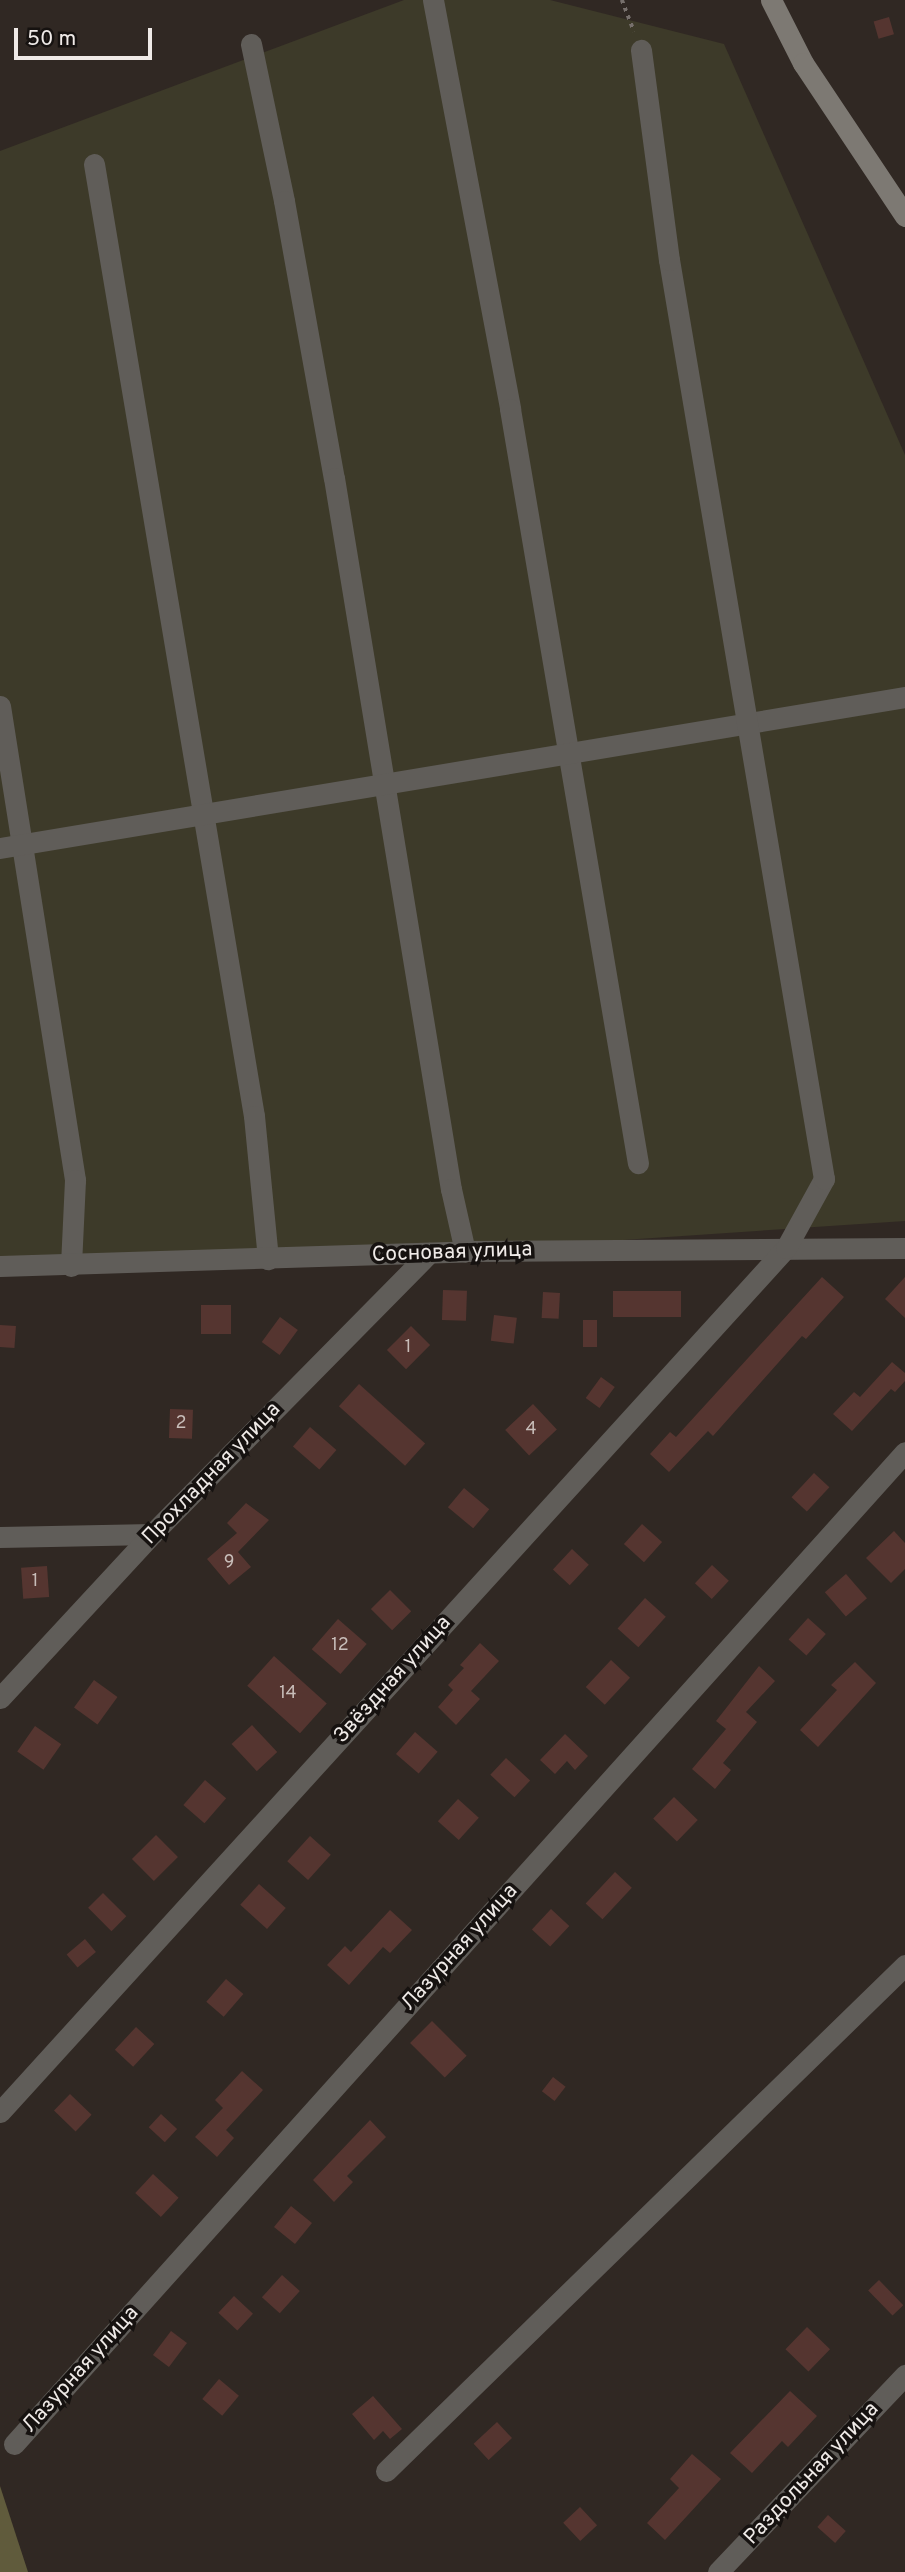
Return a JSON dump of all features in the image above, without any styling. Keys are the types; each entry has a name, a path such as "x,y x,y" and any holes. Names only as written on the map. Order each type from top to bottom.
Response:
{"street":[{"path":"433,0 569,754 638,1163"},
{"path":"771,0 803,63 905,216"},
{"path":"251,44 285,201 465,1251"},
{"name":"Звёздная улица","path":"0,2112 786,1248 824,1179 750,724 669,260 641,50"},
{"path":"94,164 254,1116 268,1259"},
{"path":"10,846 905,697"},
{"path":"0,706 10,846 75,1180 71,1266"},
{"name":"Сосновая улица","path":"0,1266 71,1266 465,1251 905,1248"},
{"name":"Прохладная улица","path":"0,1698 152,1534 429,1253"},
{"name":"Лазурная улица","path":"14,2444 905,1452"},
{"path":"0,1536 152,1534"},
{"path":"386,2472 905,1965"},
{"name":"Раздольная улица","path":"718,2572 905,2375"}],"path":[{"path":"622,0 641,50"}],"shaded area":[{"path":"404,0 550,0 724,44 905,455 905,1221 429,1253 0,1259 0,151"},
{"path":"0,2486 28,2572 0,2572"}],"building":[{"path":"889,17 894,34 879,39 874,21"},
{"path":"822,1277 844,1297 806,1339 802,1336 713,1436 708,1431 669,1472 650,1454 670,1432 676,1437"},
{"path":"905,1277 905,1318 885,1299"},
{"path":"443,1290 467,1291 466,1321 442,1320"},
{"path":"613,1291 681,1291 681,1317 613,1317"},
{"path":"543,1292 560,1293 559,1319 542,1318"},
{"path":"201,1305 231,1305 231,1334 201,1334"},
{"path":"494,1315 517,1318 514,1344 491,1341"},
{"path":"280,1317 298,1330 280,1355 262,1342"},
{"path":"583,1320 597,1320 597,1347 583,1347"},
{"path":"0,1325 16,1326 14,1348 0,1347"},
{"path":"411,1326 430,1345 406,1369 387,1350"},
{"path":"892,1362 905,1373 905,1381 895,1392 891,1389 852,1431 833,1414 854,1392 860,1397"},
{"path":"601,1377 615,1387 599,1408 586,1398"},
{"path":"359,1384 425,1444 405,1466 339,1406"},
{"path":"533,1404 557,1430 529,1456 505,1430"},
{"path":"170,1409 193,1410 192,1439 169,1438"},
{"path":"310,1427 336,1450 319,1470 293,1447"},
{"path":"814,1473 829,1487 807,1511 791,1497"},
{"path":"464,1488 489,1509 473,1528 448,1507"},
{"path":"246,1503 269,1520 238,1552 251,1567 229,1585 207,1559 237,1533 227,1523"},
{"path":"642,1524 662,1542 644,1562 624,1544"},
{"path":"894,1531 905,1543 905,1569 891,1583 866,1558"},
{"path":"572,1549 589,1565 570,1585 553,1569"},
{"path":"712,1565 729,1581 712,1599 695,1583"},
{"path":"47,1566 49,1597 23,1599 21,1568"},
{"path":"846,1574 867,1598 846,1617 825,1592"},
{"path":"390,1590 411,1611 392,1630 371,1609"},
{"path":"645,1598 666,1617 638,1647 618,1628"},
{"path":"808,1618 826,1634 806,1656 789,1640"},
{"path":"338,1619 367,1644 340,1674 312,1649"},
{"path":"480,1643 499,1661 471,1691 480,1699 456,1725 438,1707 453,1690 448,1685 464,1668 460,1665"},
{"path":"274,1656 327,1704 300,1733 247,1686"},
{"path":"611,1660 630,1678 605,1705 586,1687"},
{"path":"855,1662 876,1683 818,1747 800,1730 837,1690 831,1685"},
{"path":"759,1666 775,1681 746,1712 757,1722 723,1763 731,1770 715,1789 692,1769 726,1729 716,1721"},
{"path":"94,1680 117,1697 97,1725 74,1708"},
{"path":"252,1725 277,1752 257,1771 232,1744"},
{"path":"35,1726 61,1744 43,1770 17,1751"},
{"path":"415,1732 438,1752 419,1774 396,1754"},
{"path":"565,1734 588,1756 575,1770 567,1761 555,1774 540,1760"},
{"path":"506,1758 530,1781 514,1797 490,1775"},
{"path":"205,1780 226,1798 204,1823 183,1805"},
{"path":"674,1797 698,1820 677,1842 653,1819"},
{"path":"458,1799 479,1818 459,1840 438,1821"},
{"path":"156,1835 178,1857 154,1881 132,1859"},
{"path":"310,1836 331,1855 308,1880 287,1861"},
{"path":"615,1872 632,1888 602,1919 586,1903"},
{"path":"259,1884 286,1908 267,1929 240,1905"},
{"path":"103,1893 126,1916 111,1931 88,1908"},
{"path":"551,1909 569,1926 550,1947 532,1929"},
{"path":"390,1910 412,1930 390,1953 383,1947 349,1985 327,1965 345,1946 351,1952"},
{"path":"85,1939 96,1952 78,1967 67,1954"},
{"path":"226,1979 243,1994 224,2017 206,2002"},
{"path":"432,2021 467,2056 445,2078 410,2043"},
{"path":"136,2027 154,2044 133,2067 115,2050"},
{"path":"242,2071 263,2090 226,2130 234,2138 217,2157 195,2137 223,2108 215,2100"},
{"path":"553,2077 566,2087 555,2101 542,2091"},
{"path":"70,2094 92,2115 76,2131 54,2111"},
{"path":"161,2114 177,2129 165,2142 149,2127"},
{"path":"370,2120 386,2137 347,2176 353,2182 334,2202 313,2180"},
{"path":"153,2174 179,2198 161,2217 135,2193"},
{"path":"291,2206 312,2223 295,2244 274,2227"},
{"path":"282,2275 300,2291 280,2313 262,2297"},
{"path":"879,2280 903,2305 893,2316 868,2290"},
{"path":"234,2296 253,2314 237,2331 218,2313"},
{"path":"807,2327 830,2349 808,2372 785,2349"},
{"path":"171,2331 187,2343 169,2367 153,2355"},
{"path":"219,2379 239,2396 222,2416 202,2399"},
{"path":"790,2391 817,2416 788,2447 782,2441 752,2473 730,2453"},
{"path":"373,2396 402,2429 390,2439 383,2431 374,2440 352,2414"},
{"path":"497,2422 512,2438 489,2460 474,2444"},
{"path":"692,2454 721,2479 665,2540 647,2523 679,2488 670,2479"},
{"path":"580,2507 597,2525 580,2541 563,2523"},
{"path":"828,2515 846,2531 835,2543 817,2527"}]}
